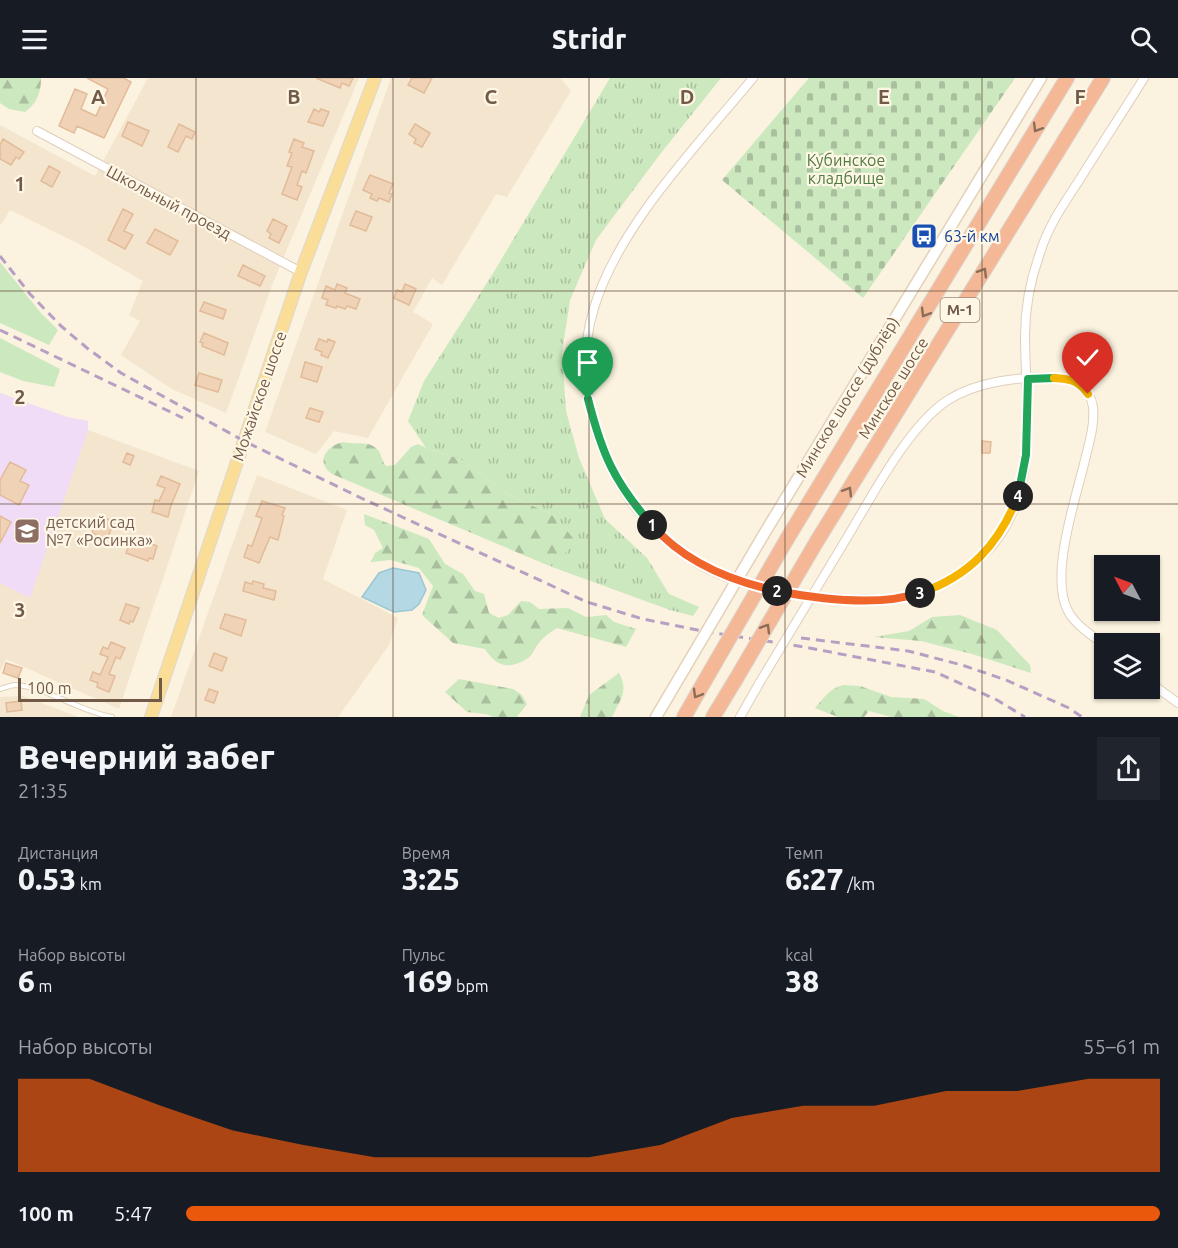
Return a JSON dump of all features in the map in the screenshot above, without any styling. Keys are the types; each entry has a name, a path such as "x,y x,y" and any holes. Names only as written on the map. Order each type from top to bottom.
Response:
{"highway":[{"name":"Минское шоссе","path":"684,717 788,539 1067,78"},
{"name":"Минское шоссе","path":"713,717 817,541 1103,78"}],"main road":[{"name":"Можайское шоссе","path":"151,717 302,272 375,78"},
{"name":"Минское шоссе (дублёр)","path":"656,717 764,534 1041,78"}],"street":[{"path":"753,78 635,225 609,265 593,310 586,354 588,399 598,437 611,469 632,502 656,530 692,559 717,573 761,588 864,601 908,597 941,586 992,546 1008,519 1021,489 1026,455 1028,379 1025,333 1029,293 1040,250 1059,212 1144,78"},
{"name":"Школьный проезд","path":"37,131 302,272"},
{"path":"740,717 901,450 921,423 947,400 972,388 1001,381 1051,377 1068,379 1081,385 1093,405 1093,430 1066,538 1060,576 1068,611 1094,636"},
{"path":"1160,690 1178,703"}],"lane":[{"path":"0,689 13,685 38,690 66,703 112,717"}],"shaded area":[{"path":"148,78 359,78 272,285 226,413 172,389 121,355 140,321 129,315 143,281 79,244 10,210 0,224 0,125 95,176"},
{"path":"391,78 560,78 571,91 507,197 496,194 442,285 432,278 413,312 433,324 368,438 334,431 316,454 265,432"},
{"path":"0,393 67,417 88,421 88,430 199,471 119,709 6,659 0,671"},
{"name":"детский сад №7 «Росинка»","path":"0,393 67,417 88,421 88,430 30,598 0,583"},
{"path":"257,475 347,510 323,579 398,618 389,645 338,717 171,717"},
{"path":"23,696 78,717 0,717 0,697"}],"green space":[{"path":"0,78 41,78 39,93 33,105 25,112 9,109 0,103"},
{"path":"610,78 721,78 596,240 570,300 562,353 566,411 579,458 605,519 647,558 669,594 699,607 693,616 670,610 552,567 547,560 556,517 506,493 460,459 426,448 408,421 424,381 492,275"},
{"name":"Кубинское кладбище","path":"809,78 1015,78 863,298 722,180"},
{"path":"0,262 40,312 58,330 49,345 0,323"},
{"path":"0,338 60,369 54,387 23,381 0,372"},
{"path":"343,442 373,446 379,451 386,466 395,465 411,447 418,444 460,459 506,493 556,517 576,542 561,557 547,560 552,567 332,474 324,464 325,455 332,447"},
{"path":"364,514 429,539 445,564 463,574 475,591 484,594 489,613 499,618 508,615 521,601 530,602 539,609 568,608 586,617 606,615 614,622 636,629 626,647 557,628 543,639 528,658 515,664 499,663 485,649 453,643 422,615 433,586 419,568 391,560 371,562 375,553 383,548 374,530 365,525"},
{"path":"960,615 997,630 1030,665 1031,673 921,641 874,637 909,631 932,617"},
{"path":"619,673 623,690 612,717 580,717 589,695"},
{"path":"459,679 513,689 522,695 527,704 517,717 493,717 467,712 445,692"},
{"path":"843,685 860,686 891,697 924,699 943,711 959,717 891,717 869,711 864,717 838,717 815,708 831,691"}],"water":[{"path":"393,568 419,573 426,590 419,604 412,610 394,612 362,597 379,573"}],"building":[{"path":"87,78 124,78 131,82 104,138 77,126 74,133 59,126 75,89 87,94 81,109 96,116 108,89"},
{"path":"316,78 353,78 349,86 342,83 340,88"},
{"path":"412,78 432,78 424,93 408,85"},
{"path":"314,109 319,112 321,109 329,112 323,126 308,122"},
{"path":"128,122 149,131 142,146 122,136"},
{"path":"179,124 195,132 192,139 186,136 178,152 168,147"},
{"path":"415,124 430,133 422,147 414,143 416,139 409,134"},
{"path":"3,139 24,152 19,159 16,157 11,165 0,159 0,145"},
{"path":"294,139 304,143 302,147 314,151 306,173 302,171 297,185 302,187 297,200 282,194 292,167 287,166"},
{"path":"49,166 60,172 52,187 41,181"},
{"path":"370,175 393,184 389,193 392,194 389,202 379,198 377,201 370,198 372,194 363,190"},
{"path":"123,209 133,214 124,231 133,235 125,249 108,240"},
{"path":"356,211 372,217 366,231 350,225"},
{"path":"273,219 287,226 279,243 269,238 271,234 267,231"},
{"path":"155,229 178,241 170,255 147,243"},
{"path":"243,265 265,276 260,286 238,276"},
{"path":"337,284 347,288 345,293 360,299 356,309 326,305 328,300 322,298 326,286 335,290"},
{"path":"405,284 416,289 409,305 394,298 397,290 402,292"},
{"path":"204,302 226,310 223,319 200,311"},
{"path":"204,333 228,343 224,355 202,346 203,343 200,342"},
{"path":"319,339 335,342 328,358 315,349"},
{"path":"305,362 322,367 317,382 301,377"},
{"path":"199,373 222,380 218,392 195,385"},
{"path":"310,408 323,412 319,422 306,418"},
{"path":"982,441 991,442 990,453 982,453"},
{"path":"127,453 134,456 130,465 123,462"},
{"path":"10,462 26,470 20,481 29,485 19,505 0,495 0,480"},
{"path":"161,476 180,484 168,517 152,512 155,500 159,501 165,488 157,485"},
{"path":"262,501 285,508 278,540 270,537 259,563 244,557 248,545 252,546 262,518 256,516"},
{"path":"0,516 11,522 0,543"},
{"path":"100,516 114,522 107,539 92,533"},
{"path":"132,537 157,546 153,559 149,558 148,561 126,553"},
{"path":"253,581 264,584 263,588 276,591 274,600 243,591 245,582 252,584"},
{"path":"126,604 139,608 133,622 130,621 129,624 120,620"},
{"path":"225,614 246,620 241,636 220,628"},
{"path":"111,642 125,648 120,659 116,657 109,674 115,676 109,692 97,687 98,683 90,680 93,672 100,675 108,657 100,654 103,647 108,649"},
{"path":"214,653 227,658 222,671 209,666"},
{"path":"6,663 22,668 18,678 3,673"},
{"path":"209,689 218,692 214,703 205,700"},
{"path":"21,701 22,710 7,712 6,703"}],"railway":[{"path":"0,256 30,294 61,326 121,373 244,441 361,498 587,602 643,619 702,631 804,647 935,672 997,700 1025,717"},
{"path":"0,330 183,418"},
{"path":"801,638 908,651 962,665 1006,680 1069,708 1082,717"}],"place":[{"name":"63-й км","path":"924,236"},
{"name":"детский сад №7 «Росинка»","path":"27,531"}],"route":[{"path":"588,399 598,437 611,469 632,502 656,530 674,546 717,573 761,588 798,595 864,601 908,597 941,586 992,546 1008,519 1021,489 1026,455 1028,379 1051,377 1068,379 1081,385 1088,394"}]}
